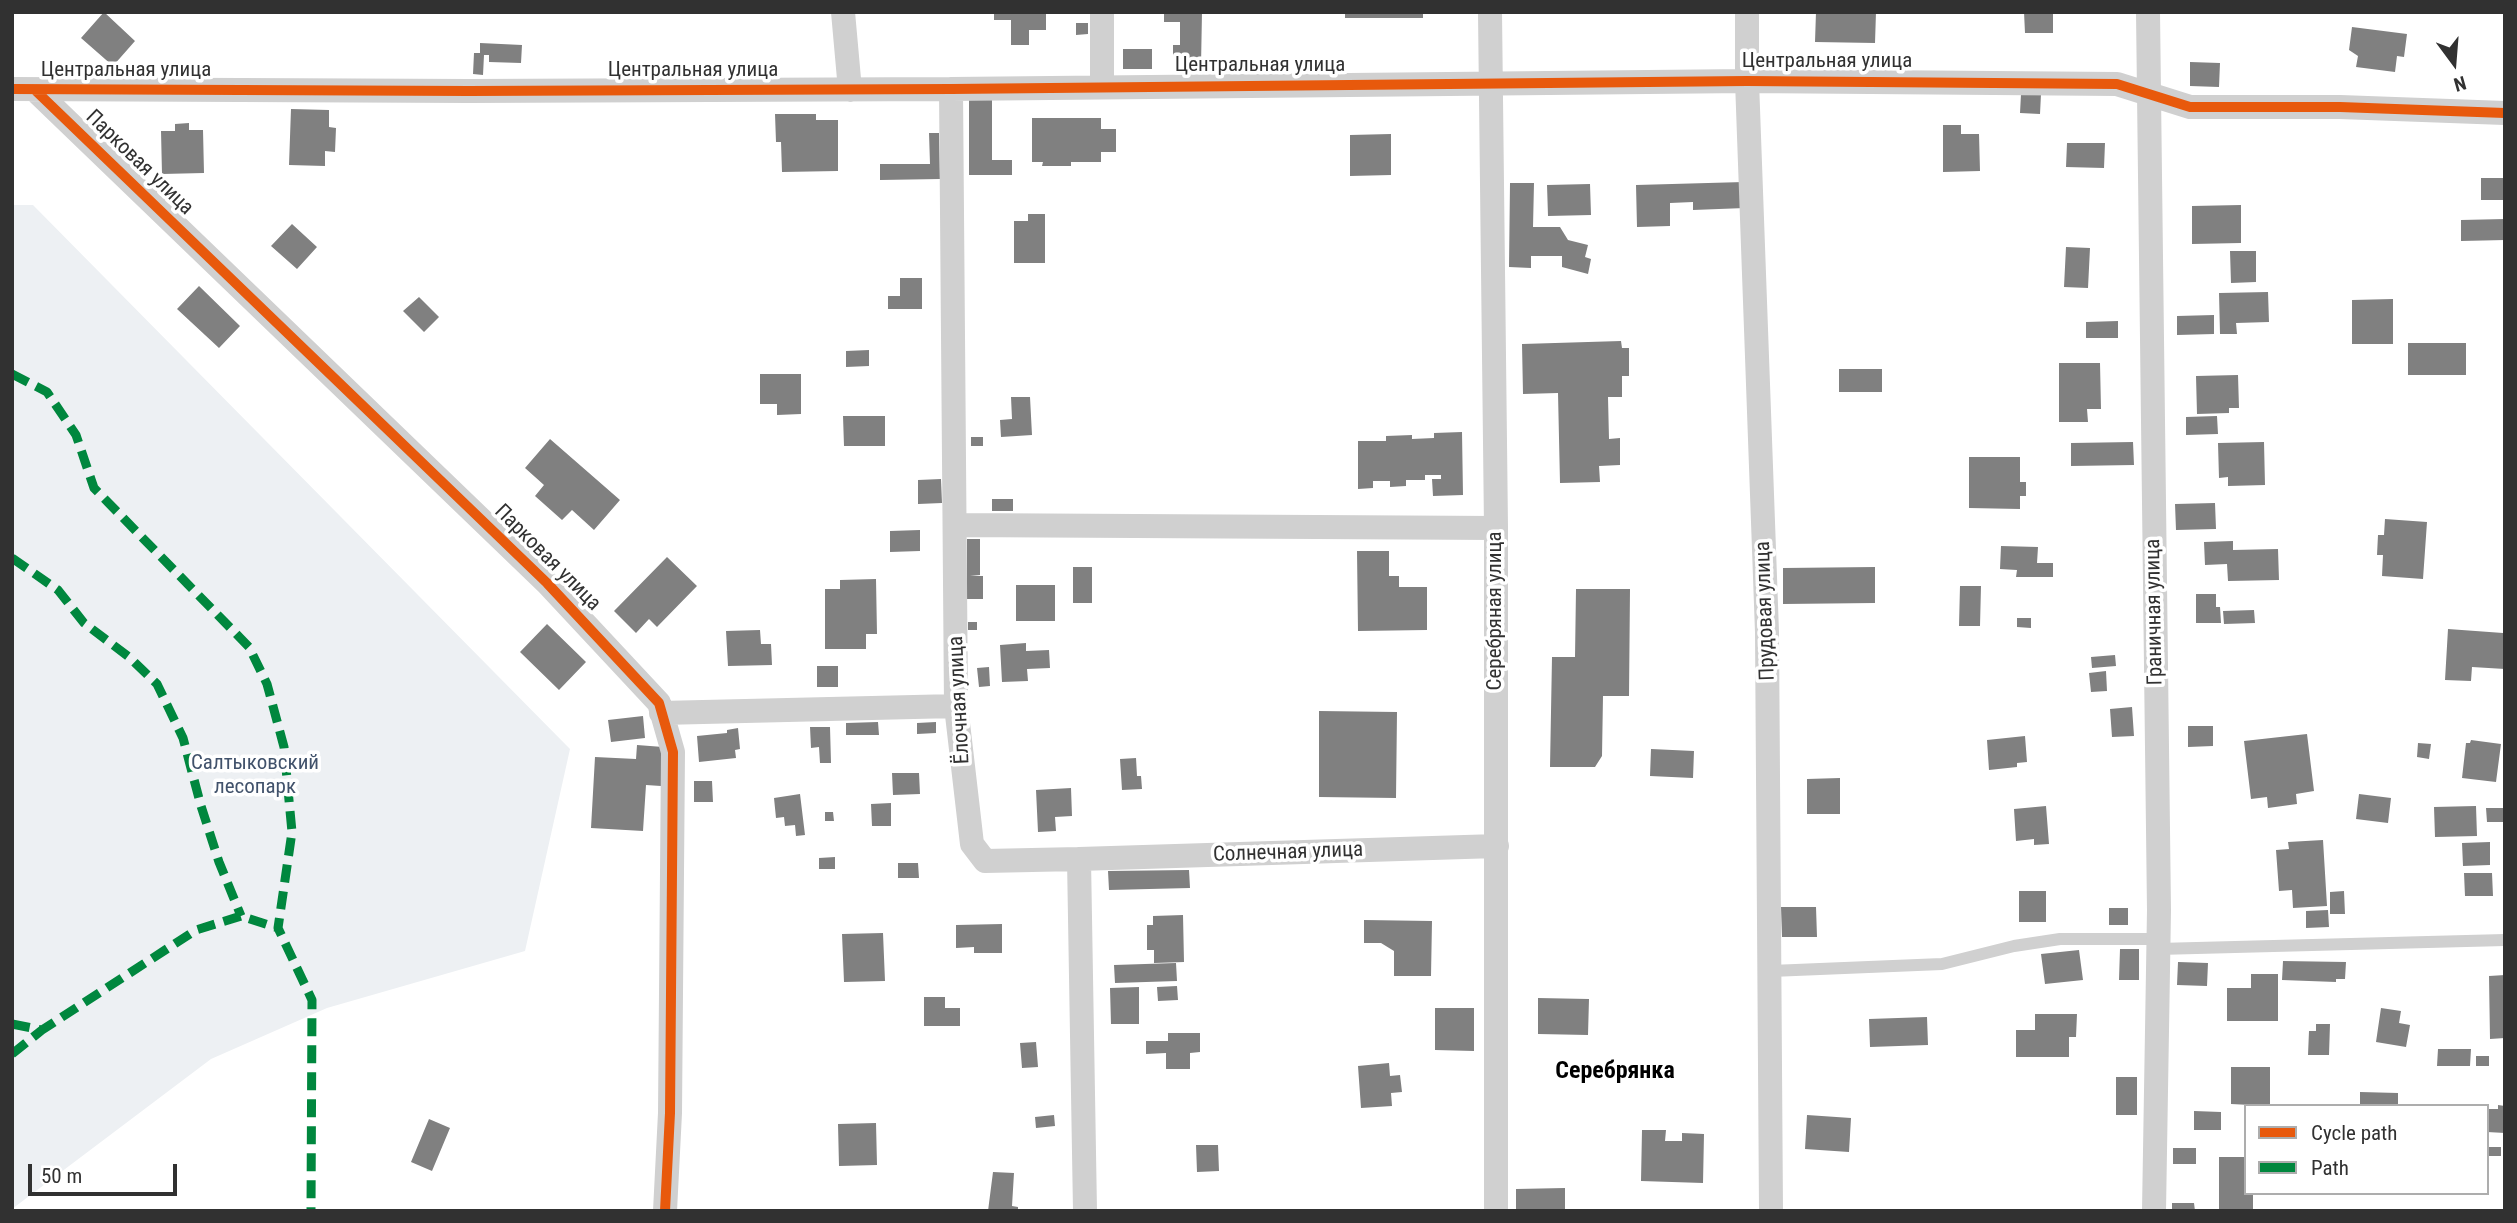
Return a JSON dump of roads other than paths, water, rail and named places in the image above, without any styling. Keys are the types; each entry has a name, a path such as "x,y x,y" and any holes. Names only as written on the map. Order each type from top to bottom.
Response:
{"street":[{"path":"843,12 850,90"},
{"path":"1102,12 1102,86"},
{"name":"Серебряная улица","path":"1490,12 1496,528 1496,1211"},
{"name":"Прудовая улица","path":"1747,12 1746,81 1767,632 1771,1211"},
{"name":"Граничная улица","path":"2148,12 2159,944 2154,1211"},
{"name":"Центральная улица","path":"24,90 850,90 1746,81 2118,84 2190,107 2340,107 2505,113"},
{"name":"Ёлочная улица","path":"951,89 957,706 972,844 985,861 1079,859"},
{"name":"Парковая улица","path":"24,90 547,583 659,703 673,752 670,1113 665,1211"},
{"path":"955,525 1496,528"},
{"path":"661,712 957,706"},
{"name":"Солнечная улица","path":"1079,859 1497,846"},
{"path":"1079,859 1085,1211"}],"lane":[{"path":"1771,971 1942,964 2014,946 2060,939 2159,944 2505,940"}],"district":[{"name":"Серебрянка","path":"1615,1072"}],"park label":[{"name":"Салтыковский лесопарк","path":"255,776"}]}
